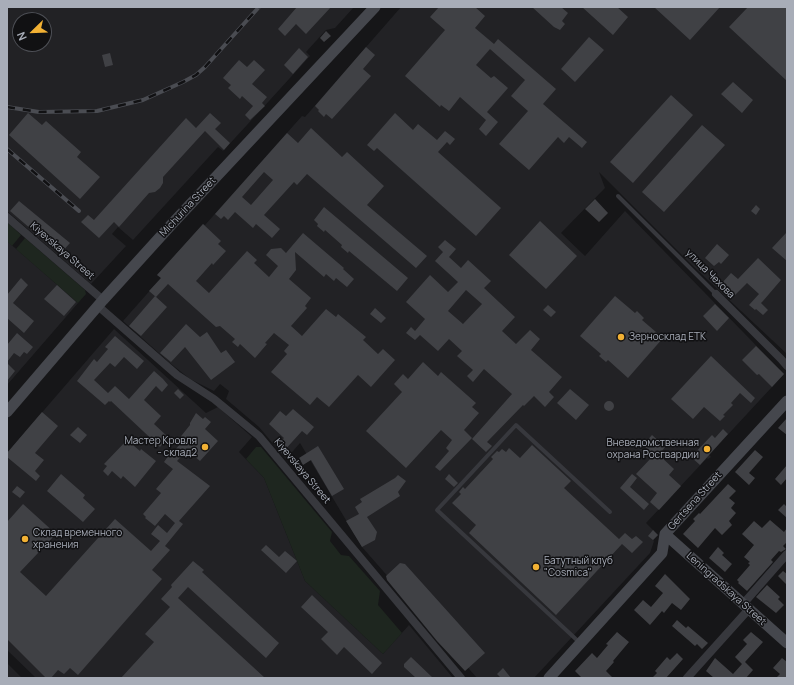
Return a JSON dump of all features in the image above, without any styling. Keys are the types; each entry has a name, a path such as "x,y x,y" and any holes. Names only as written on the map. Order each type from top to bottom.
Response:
{"street":[{"name":"Michurina Street","path":"7,412 175,220 375,7"},
{"name":"Kiyevskaya Street","path":"7,217 177,375 214,399 259,436 462,678"},
{"name":"улица Чехова","path":"716,294 782,359 787,366"},
{"name":"Gertsena Street","path":"662,553 665,534 787,401"},
{"name":"Leningradskaya Street","path":"665,534 787,643"},
{"path":"549,678 662,553 683,550"},
{"path":"687,678 746,607 787,554"}],"lane":[{"name":"улица Чехова","path":"618,196 716,294"},
{"path":"580,643 438,510 516,425 610,512"}],"shaded area":[{"path":"7,7 354,7 335,28 326,30 306,52 310,56 259,112 223,151 218,147 133,240 118,227 112,234 126,246 91,284 7,211"},
{"path":"401,7 787,7 787,354 694,267 599,172 605,188 561,233 585,256 625,211 784,374 709,455 711,457 708,459 707,458 646,523 658,535 653,540 650,553 534,678 477,678 362,547 300,443 286,459 259,427 226,399 229,391 220,384 214,391 190,379 123,321 161,278 157,275 203,224 205,225 302,116 305,117"},
{"path":"7,222 21,235 12,246 7,241"},
{"path":"25,238 85,290 86,294 78,303 16,249"},
{"path":"7,241 78,303 7,385"},
{"path":"114,329 206,413 218,407 252,437 239,452 264,478 305,581 383,654 409,625 453,678 36,678 7,650 7,453"},
{"path":"256,447 261,447 332,532 330,541 341,555 349,556 380,591 378,605 402,633 383,654 305,581 264,478 246,459"},
{"path":"7,663 22,678 7,678"}],"building":[{"path":"297,7 331,7 306,34 296,24 285,36 278,29"},
{"path":"439,7 475,7 485,16 475,28 494,44 498,39 556,89 543,104 587,142 582,148 569,137 564,143 558,137 529,170 499,144 528,111 511,96 525,80 490,49 476,65 491,78 494,76 508,88 487,112 498,122 486,136 479,129 486,120 460,97 449,111 441,105 440,107 405,76 445,30 430,17"},
{"path":"532,7 561,7 568,13 562,21 565,24 560,30 554,27"},
{"path":"582,7 617,7 628,17 613,35"},
{"path":"654,7 720,7 690,40"},
{"path":"748,7 787,7 787,81 729,27"},
{"path":"326,31 331,36 324,42 320,38"},
{"path":"589,37 604,50 575,82 561,69"},
{"path":"366,47 375,55 363,69 371,76 332,119 326,114 324,117 315,106"},
{"path":"299,48 308,57 293,74 284,65"},
{"path":"110,53 113,65 105,67 102,55"},
{"path":"239,60 247,67 254,60 265,70 252,84 267,97 262,103 265,106 250,120 245,115 253,106 242,96 240,99 228,88 231,85 223,78"},
{"path":"733,82 753,100 742,113 721,94"},
{"path":"671,95 693,115 633,183 610,162"},
{"path":"28,113 42,125 46,121 81,152 77,157 100,177 80,199 9,135"},
{"path":"210,113 221,123 215,129 230,143 224,150 205,131 163,177 163,183 160,188 155,192 149,193 119,227 114,222 99,238 81,222 88,215 94,220 186,118 196,128"},
{"path":"395,113 413,130 418,124 437,140 445,131 455,139 450,145 447,142 438,152 501,208 476,236 377,148 374,151 367,145"},
{"path":"702,125 725,145 664,212 642,192"},
{"path":"311,128 342,157 347,152 384,186 367,205 427,256 416,268 307,174 297,185 294,182 264,215 280,229 272,238 256,224 253,228 235,212 228,220 224,216 221,219 215,214 287,133 298,143","holes":["264,172 273,180 251,205 242,197"]},
{"path":"595,199 608,213 599,222 585,209"},
{"path":"19,201 70,243 60,254 10,211"},
{"path":"756,205 760,209 756,215 751,211"},
{"path":"324,207 408,278 397,291 349,251 348,253 341,247 342,245 325,230 324,232 317,226 318,224 314,220"},
{"path":"540,221 577,256 546,289 509,255"},
{"path":"203,224 221,241 218,244 226,251 213,265 212,263 196,281 209,293 247,251 257,260 254,263 269,277 278,266 266,255 271,249 281,248 286,253 303,233 344,268 343,269 354,279 347,287 336,278 334,281 326,274 324,277 295,252 296,270 289,279 311,298 305,306 307,308 291,326 302,336 326,309 336,317 338,314 366,337 363,340 378,354 383,349 395,360 371,387 358,375 329,407 317,397 310,405 271,372 287,354 284,351 289,345 274,333 255,358 240,344 238,347 232,342 235,339 220,326 216,327 168,284 156,297 149,291 161,278 157,275"},
{"path":"787,232 787,261 772,248"},
{"path":"445,240 456,249 449,257 461,268 468,260 491,281 484,288 515,317 502,331 516,344 530,330 540,339 531,350 562,377 549,392 554,397 545,407 534,396 524,406 523,405 487,442 492,446 486,452 472,439 512,394 484,369 473,382 467,376 473,370 457,356 462,351 449,339 438,351 420,335 415,340 406,333 411,327 415,331 425,319 406,302 430,275 448,292 458,282 435,261 443,252 438,247","holes":["466,290 482,304 463,324 448,311"]},
{"path":"717,244 729,255 721,264 719,262 714,266 705,258"},
{"path":"758,258 781,280 761,303 768,310 763,315 749,305 759,294 747,283 735,295 722,283 731,273 738,279"},
{"path":"21,278 28,285 13,303 34,321 24,333 7,318 7,295"},
{"path":"57,285 76,302 64,316 44,299"},
{"path":"155,296 167,307 141,336 129,326"},
{"name":"Зерносклад ЕТК","path":"615,296 635,313 637,311 644,318 642,320 663,338 628,378 608,360 606,362 599,356 601,354 580,336"},
{"path":"715,304 729,318 717,331 703,316"},
{"path":"548,305 556,312 551,317 543,310"},
{"path":"375,308 386,318 381,323 370,314"},
{"path":"186,324 200,337 207,332 221,353 226,350 235,362 211,380 185,347 171,362 160,353"},
{"path":"17,333 33,347 27,354 24,352 20,357 14,353 7,362 7,345"},
{"path":"115,336 144,361 137,369 124,357 115,367 110,363 94,380 108,393 115,386 129,399 154,371 163,379 168,385 162,392 156,386 144,400 161,416 154,424 168,437 160,447 111,401 105,405 77,381 94,359 97,362 108,349 105,347"},
{"path":"756,346 784,374 772,387 742,360"},
{"path":"711,356 755,398 751,403 740,393 731,403 733,405 723,415 725,416 720,421 704,407 693,419 671,399"},
{"path":"423,362 438,376 441,372 476,403 472,407 479,413 464,430 472,438 440,471 435,467 449,451 446,448 452,440 441,430 406,468 366,431 402,392 394,384 403,374 408,379"},
{"path":"7,363 15,371 7,381"},
{"path":"178,389 184,395 180,399 174,393"},
{"path":"570,389 589,405 576,420 557,403"},
{"path":"609,401 614,406 609,411 604,406"},
{"path":"293,409 314,427 307,435 302,431 282,453 276,446 284,438 269,424 280,411 286,416"},
{"path":"42,412 58,426 35,453 44,460 35,471 40,476 36,481 7,457 7,453"},
{"path":"196,413 203,419 205,417 211,422 205,429 218,441 200,461 187,450 177,461 210,486 179,521 183,524 165,546 170,550 152,570 162,579 78,675 70,668 64,674 58,670 51,678 46,678 7,639 7,522 23,504 56,534 20,572 46,596 115,519 151,551 160,541 151,534 158,525 167,533 175,523 165,514 155,526 145,518 146,517 143,514 161,493 156,489 173,469 164,462 181,443 178,440 190,425"},
{"path":"787,418 787,435 778,428"},
{"path":"78,427 87,435 80,443 70,435"},
{"name":"Вневедомственная охрана Росгвардии","path":"723,429 728,434 700,465 691,457 712,435 715,438"},
{"path":"652,435 665,447 659,455 674,469 669,475 681,486 659,510 650,502 657,493 636,474 652,457 651,456 653,454 643,445"},
{"path":"127,440 140,451 141,449 156,461 135,487 123,476 121,479 112,471 108,476 103,471 107,466 104,464"},
{"path":"532,445 571,481 564,488 619,539 625,533 632,539 636,536 643,542 632,553 622,544 556,615 469,533 476,525 452,503 461,494 459,492 463,487 465,489 493,459 491,457 497,451 499,452 502,449 506,452 509,448 520,458"},
{"path":"318,446 344,489 332,496 311,460 303,465 299,458"},
{"path":"755,450 763,457 749,473 755,478 749,485 735,472"},
{"path":"787,465 787,478 781,485 775,479"},
{"path":"61,474 85,495 83,498 95,509 83,522 47,491"},
{"path":"449,474 458,483 454,487 445,479"},
{"path":"632,474 637,478 630,487 649,504 644,510 620,488"},
{"path":"398,475 406,481 398,492 400,496 367,517 377,532 375,540 362,547 346,521 359,514 355,507 362,502 360,499"},
{"path":"728,484 736,491 729,498 735,503 731,508 736,513 729,521 732,525 722,535 715,528 698,548 683,534 695,521 693,519 699,513 700,514"},
{"path":"17,486 25,492 20,498 12,492"},
{"path":"784,504 787,507 787,518 778,510"},
{"path":"770,520 784,532 787,528 787,542 783,546 786,549 781,552 779,551 771,560 773,562 747,591 738,583 739,582 737,580 750,565 748,563 750,562 744,557 754,545 742,534 754,521 762,528"},
{"path":"653,530 658,535 653,540 648,536"},
{"path":"266,545 279,557 285,551 297,561 286,573 261,550"},
{"path":"718,547 724,553 722,555 732,564 725,572 709,558"},
{"path":"193,561 204,570 202,572 279,643 266,658 188,587 178,598 265,678 121,678 154,642 145,634 170,607 161,599 172,587 171,585"},
{"path":"400,563 405,564 485,653 465,671 437,641 387,580 386,576"},
{"path":"783,571 787,574 787,585 778,576"},
{"path":"665,574 690,599 681,610 672,603 664,613 662,611 650,625 634,610 643,600 651,607 663,593 655,586"},
{"path":"767,585 780,597 778,599 784,605 776,613 756,597"},
{"path":"312,595 382,663 372,674 344,647 337,655 321,639 328,632 301,607"},
{"path":"677,620 686,628 688,626 708,643 702,649 697,644 695,646 672,626"},
{"path":"617,632 629,642 606,671 613,678 582,678 575,671 592,653 597,658 608,645 606,644"},
{"path":"751,632 763,642 745,662 753,670 746,678 714,678 706,671 715,658 733,674 742,664 735,657 747,644 743,640"},
{"path":"677,653 683,659 666,678 652,678 657,673 655,671 667,657 670,660"},
{"path":"411,657 433,678 416,678 404,667 404,664"},
{"path":"782,658 787,662 787,678 776,678 780,674 773,668"},
{"path":"503,668 511,678 501,678 497,674"}],"railway":[{"path":"7,107 39,112 97,111 143,100 196,75 259,7"},
{"path":"7,149 79,211"}],"place":[{"name":"Зерносклад ЕТК","path":"621,337"},
{"name":"Мастер Кровля - склад2","path":"205,447"},
{"name":"Вневедомственная охрана Росгвардии","path":"707,449"},
{"name":"Склад временного хранения","path":"25,539"},
{"name":"Батутный клуб \"Cosmica\"","path":"536,567"}]}
